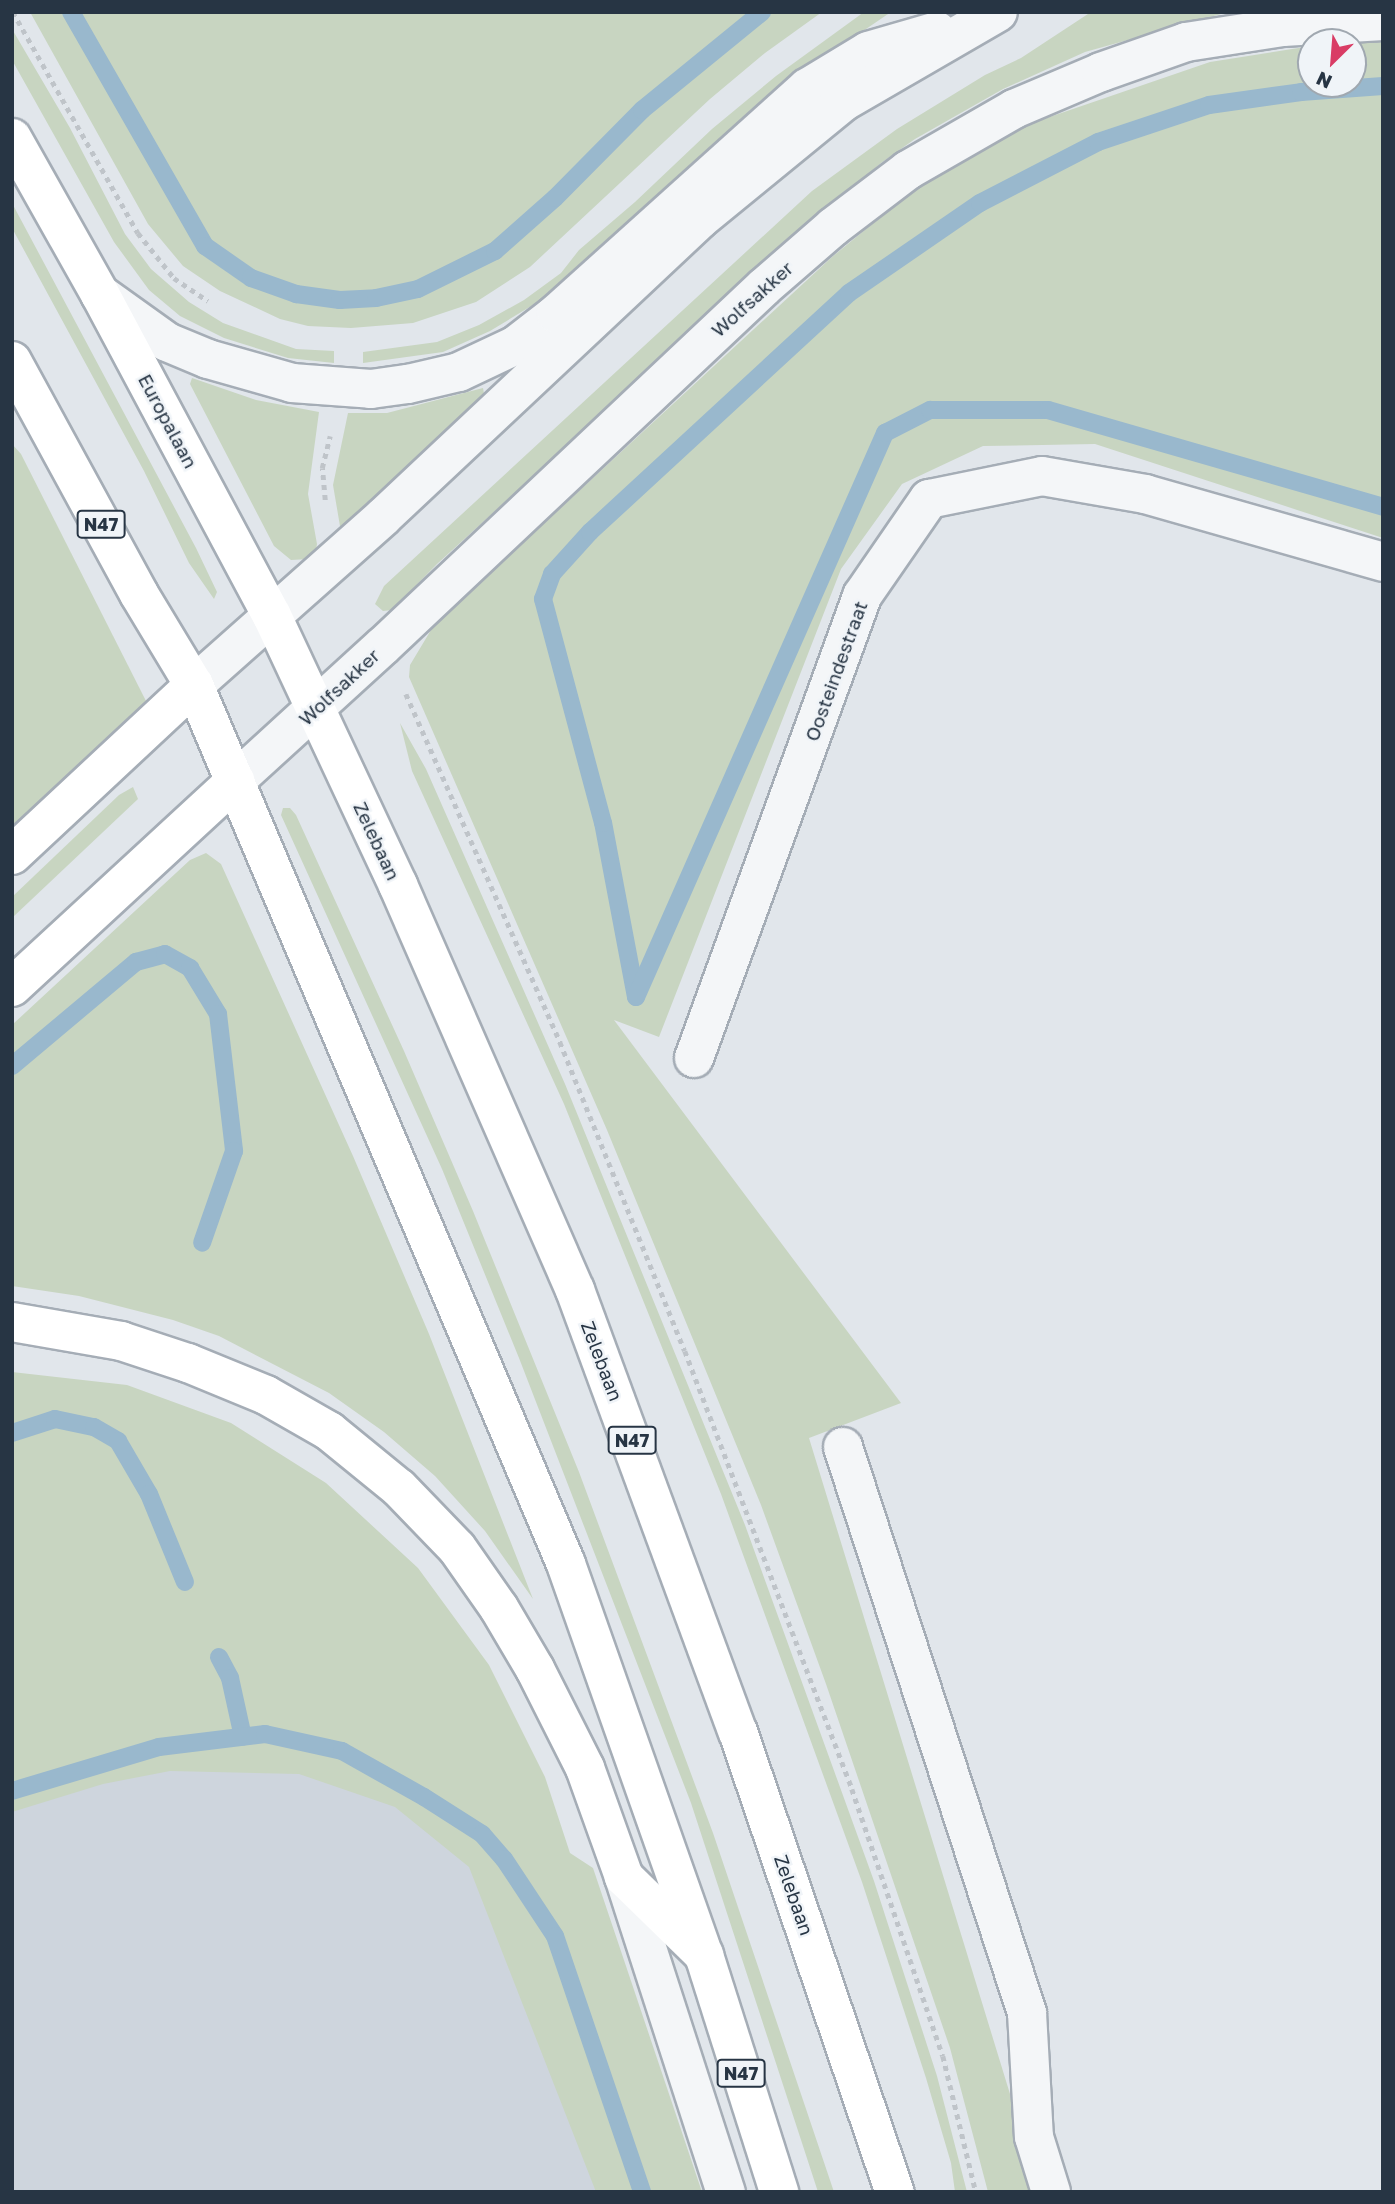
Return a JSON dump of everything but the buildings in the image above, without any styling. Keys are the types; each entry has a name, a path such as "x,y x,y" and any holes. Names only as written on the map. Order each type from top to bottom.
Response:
{"main road":[{"name":"Europalaan","path":"12,138 100,294 272,616 316,708"},
{"name":"N47","path":"12,362 139,594 194,685 566,1564 704,1955 779,2192"},
{"path":"12,855 194,685"},
{"name":"Zelebaan","path":"316,708 398,885 575,1290 738,1732 895,2192"},
{"path":"12,987 235,781"},
{"path":"12,1322 121,1341 188,1363 266,1395 329,1431 400,1488 457,1548 499,1608 536,1669 585,1768 624,1877 704,1955"}],"street":[{"path":"100,294 167,342 208,359 292,383 371,389 459,372 516,345 599,278 807,88 868,51 994,14"},
{"path":"194,685 336,559 699,220 843,102 994,14"},
{"name":"Wolfsakker","path":"235,781 383,646 764,287 833,227 908,170 1014,109 1101,72 1186,41 1283,27 1383,21"},
{"name":"Oosteindestraat","path":"694,1058 862,596 929,499 1042,476 1145,494 1383,562"},
{"path":"843,1447 1027,2013 1034,2137 1051,2192"},
{"path":"624,1877 726,2192"}],"path":[{"path":"13,12 138,233 174,278 213,305"},
{"path":"336,559 327,519 322,468 341,388"},
{"path":"383,646 419,720 560,1042 685,1351 856,1802 943,2056 976,2192"}],"shaded area":[{"path":"265,1734 482,1834 642,2192 12,2192 12,1791 159,1747"}],"green space":[{"path":"30,12 822,12 765,53 710,99 530,267 476,302 413,323 351,328 308,326 280,319 220,291 183,266 148,224"},
{"path":"864,12 891,12 791,80 693,163 578,271 533,305 490,331 443,352 363,363 363,352 437,342 479,325 524,300 561,273 579,250 635,202 712,129 776,76"},
{"path":"1091,12 1228,12 1085,52 1003,89 915,139 881,163 816,218 437,564 392,610 383,611 375,604 384,586 812,191 897,129 985,75 1021,58"},
{"path":"12,29 70,128 125,234 151,269 189,302 223,323 296,349 334,351 334,363 288,358 224,338 180,316 149,290 114,242 12,60"},
{"path":"1383,41 1383,538 1095,444 983,446 902,484 841,569 659,1037 614,1020 901,1403 809,1438 1010,2094 1018,2146 1031,2192 988,2192 950,2048 826,1684 761,1505 607,1130 409,677 410,665 434,625 832,257 933,174 1035,122 1210,62 1297,48 1297,98 1367,98 1367,42"},
{"path":"12,203 196,548 217,592 214,599 189,563 144,471 12,228"},
{"path":"192,378 256,400 319,412 308,494 317,544 315,555 309,559 291,560 274,546 190,384"},
{"path":"483,388 485,399 341,532 333,485 348,413 387,413"},
{"path":"12,444 21,454 146,701 12,826"},
{"path":"400,723 426,769 565,1084 745,1525 874,1881 937,2076 967,2192 955,2192 951,2163 926,2078 862,1882 721,1494 564,1104 412,771"},
{"path":"133,787 138,799 12,918 12,897 119,795"},
{"path":"283,808 290,808 296,815 404,1051 473,1211 579,1472 713,1833 834,2192 818,2192 691,1803 519,1358 442,1169 281,815"},
{"path":"206,853 221,864 353,1156 429,1334 533,1599 485,1531 435,1476 384,1432 329,1393 219,1336 173,1320 79,1296 12,1286 12,1025 190,860"},
{"path":"12,1372 127,1385 231,1423 326,1483 418,1568 489,1665 545,1777 570,1853 593,1868 702,2192 596,2192 469,1867 395,1807 299,1774 170,1771 103,1784 12,1812 12,1792 86,1769 12,1791"}],"waterway":[{"path":"71,12 205,246 251,278 296,294 340,300 376,298 418,289 495,251 555,198 642,110 762,12"},
{"path":"636,997 603,823 543,599 552,574 590,532 849,293 980,203 1098,142 1209,105 1301,92 1383,86"},
{"path":"636,997 885,433 930,410 1048,410 1383,507"},
{"path":"12,1066 136,962 165,954 190,968 218,1014 234,1151 202,1243"},
{"path":"12,1433 55,1419 94,1427 118,1441 149,1494 185,1582"},
{"path":"219,1657 230,1678 243,1737"},
{"path":"12,1791 159,1747 265,1734 342,1751 424,1797 482,1834 504,1859 555,1936 642,2192"}]}
